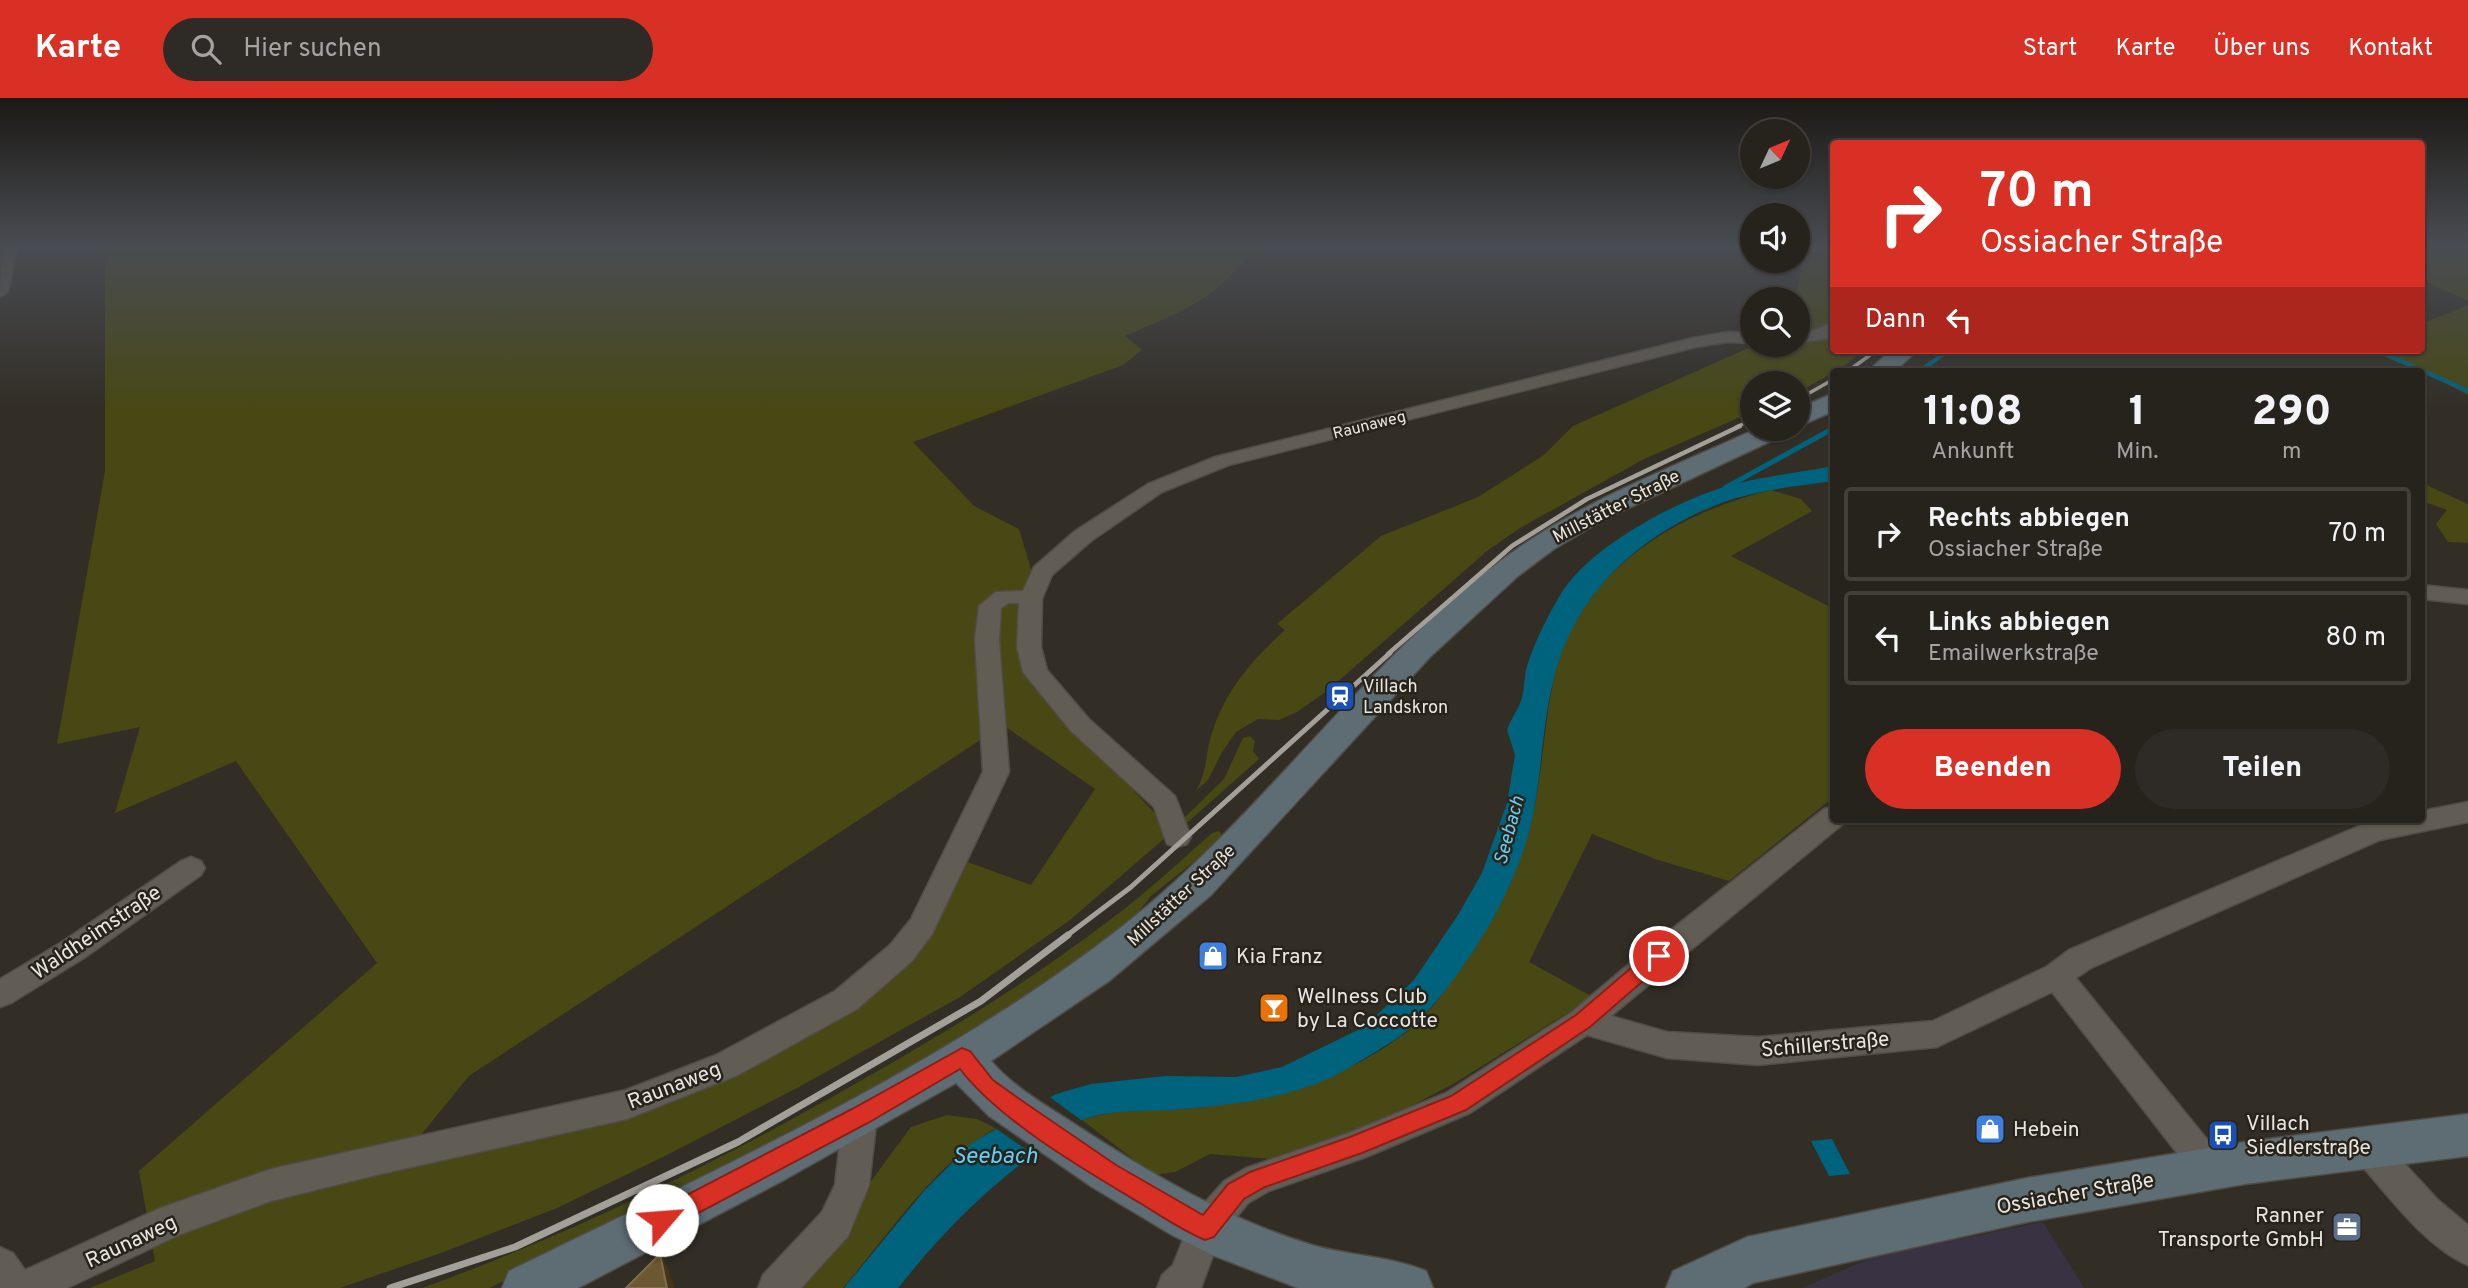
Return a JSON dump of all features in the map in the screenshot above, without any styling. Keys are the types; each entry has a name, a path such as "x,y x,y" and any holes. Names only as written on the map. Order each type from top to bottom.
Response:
{"street":[{"path":"1810,336 1830,329"},
{"name":"Raunaweg","path":"1177,837 1166,803 1080,725 1035,672 1029,647 1031,599 1042,572 1083,536 1154,488 1222,461 1658,354 1703,339 1740,337"},
{"path":"1884,368 1901,354"},
{"path":"1810,413 1830,403"},
{"name":"Millstätter Straße","path":"527,1288 732,1185 860,1116 962,1057 1078,983 1158,922 1206,876 1419,650 1507,570 1591,515 1751,441"},
{"path":"2425,592 2468,597"},
{"name":"Raunaweg","path":"27,1288 171,1221 271,1185 627,1104 727,1065 846,1000 901,953 922,926 996,772 987,640 990,606 999,597 1012,595 1031,599"},
{"name":"Schillerstraße","path":"2425,821 2468,812"},
{"path":"1175,1288 1187,1277 1205,1229 1236,1192 1258,1179 1354,1146 1458,1103 1583,1021 1659,956 1830,819"},
{"name":"Schillerstraße","path":"1583,1021 1667,1045 1758,1051 1937,1034 2057,976 2080,959 2374,831 2414,823"},
{"name":"Waldheimstraße","path":"0,994 73,950 191,867"},
{"path":"2057,976 2210,1169"},
{"path":"962,1057 986,1086 1010,1105 1108,1172 1205,1229 1300,1267 1368,1283 1408,1288"},
{"path":"776,1288 835,1224 852,1185 860,1116"},
{"name":"Ossiacher Straße","path":"1691,1288 1746,1261 2027,1200 2210,1169 2468,1135"},
{"path":"2368,1148 2426,1212 2468,1248"},
{"path":"0,1265 10,1279 6,1288"}],"shaded area":[{"path":"105,300 1200,300 1167,318 1125,336 1142,350 1123,365 913,442 974,506 1019,529 1033,576 1018,625 1084,737 1159,818 1166,837 1070,920 960,997 799,1087 557,1208 340,1288 90,1288 155,1261 139,1171 377,963 236,761 115,813 140,727 57,744 105,471","holes":["1003,725 1095,789 1031,885 962,860 891,977 618,1115 398,1163 469,1076"]},
{"path":"1810,300 1830,300 1830,321 1810,331"},
{"path":"2468,305 2468,395 2425,373 2425,368 2414,368 2379,354 2425,354 2425,323"},
{"path":"1830,333 1830,354 1860,354 1841,368 1830,368 1830,374 1810,386 1810,371 1740,371 1740,417 1644,459 1520,528 1487,551 1327,691 1297,712 1279,720 1258,719 1236,732 1208,780 1195,792 1202,777 1210,738 1219,715 1233,688 1252,663 1285,630 1277,624 1381,536 1478,497 1544,455 1573,426 1740,352 1740,357 1810,357 1810,338"},
{"path":"2425,484 2468,504 2468,543 2448,542 2436,524 2447,510 2425,502"},
{"path":"1771,490 1801,499 1812,511 1731,556 1830,607 1830,800 1729,881 1658,860 1592,834 1529,962 1593,997 1453,1084 1388,1118 1318,1147 1271,1159 1210,1154 1175,1172 1154,1175 1082,1120 1119,1112 1211,1106 1299,1087 1353,1065 1379,1051 1414,1026 1441,996 1456,974 1496,909 1518,865 1536,796 1553,682 1564,644 1582,610 1605,581 1633,555 1664,533 1698,515"},
{"path":"1250,736 1255,741 1253,751 1259,759 1180,829 1178,824 1224,779 1243,738"},
{"path":"1219,831 1222,835 1215,845 1151,896 1125,929 944,1052 490,1288 422,1288 537,1243 649,1192 759,1137 898,1059 990,1004 1049,964 1134,901 1212,833"},
{"path":"947,1115 977,1119 996,1128 953,1160 933,1180 843,1288 792,1288 911,1127"},
{"path":"2043,1222 2084,1288 1802,1288 1873,1257"}],"water":[{"name":"Seebach","path":"1830,467 1830,482 1748,495 1691,516 1638,550 1615,570 1595,593 1564,647 1554,678 1546,716 1537,794 1529,832 1512,880 1473,952 1441,995 1408,1030 1336,1075 1292,1092 1231,1104 1113,1113 1083,1120 984,1195 948,1230 898,1288 844,1288 924,1191 972,1143 1056,1094 1091,1084 1165,1076 1236,1077 1282,1067 1364,1027 1414,980 1458,915 1482,873 1507,803 1515,755 1507,730 1521,702 1526,670 1536,642 1554,605 1572,578 1612,543 1663,513 1713,491 1772,476"},
{"path":"1832,1139 1850,1174 1829,1176 1811,1141"}],"pier":[{"path":"1047,1095 1085,1123 1037,1157 992,1126"}],"building":[{"path":"660,1254 667,1288 626,1288"}],"waterway":[{"path":"1924,368 1943,354"},
{"path":"2385,354 2416,368"},
{"path":"2425,372 2468,391"},
{"path":"1725,488 1830,430"}],"railway":[{"path":"1852,368 1871,354"},
{"path":"1810,393 1830,381"},
{"path":"1736,427 1740,425"},
{"path":"1388,654 1512,546 1587,499 1740,426"},
{"path":"1065,937 1131,887 1390,653"},
{"path":"390,1288 515,1247 738,1142 981,1001 1068,935"}],"place":[{"name":"Villach Landskron","path":"1340,696"},
{"name":"Kia Franz","path":"1213,956"},
{"name":"Wellness Club by La Coccotte","path":"1274,1008"},
{"name":"Hebein","path":"1990,1129"},
{"name":"Villach Siedlerstraße","path":"2223,1135"},
{"name":"Ranner Transporte GmbH","path":"2347,1227"}],"route":[{"path":"662,1220 860,1116 962,1057 986,1086 1010,1105 1108,1172 1205,1229 1236,1192 1258,1179 1354,1146 1458,1103 1583,1021 1659,956"}]}
